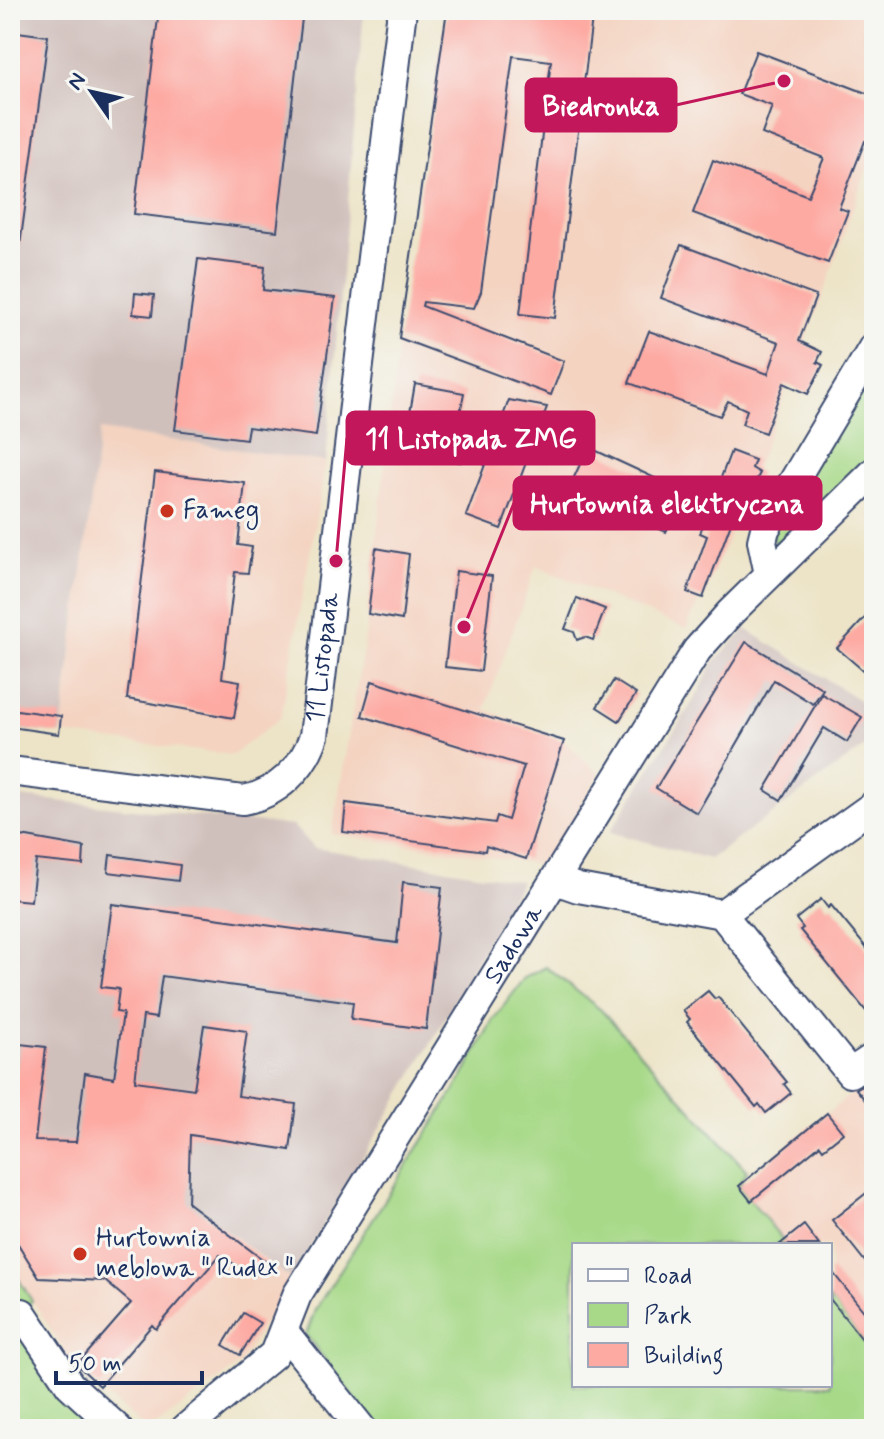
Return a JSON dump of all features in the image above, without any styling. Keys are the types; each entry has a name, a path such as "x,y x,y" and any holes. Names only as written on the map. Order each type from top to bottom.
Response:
{"street":[{"name":"11 Listopada","path":"10,771 243,800 270,791 284,781 306,754 314,736 402,10"},
{"path":"769,574 762,541 765,529 874,346"},
{"name":"Sadowa","path":"185,1429 274,1354 285,1333 288,1313 297,1295 697,650 769,574 874,472"},
{"path":"722,914 874,805"},
{"path":"555,880 578,888 722,914 850,1073 874,1057"},
{"path":"22,1313 70,1385 118,1429"},
{"path":"285,1333 362,1429"}],"shaded area":[{"path":"10,10 364,10 326,462 100,430 61,734 10,729"},
{"path":"447,10 874,10 874,148 824,292 729,538 686,629 536,566 485,709 564,741 600,774 546,865 332,834 366,632 399,338"},
{"path":"100,430 326,462 281,717 233,755 61,734"},
{"path":"746,629 874,709 874,740 710,859 610,832 699,692 713,663"},
{"path":"10,796 293,826 314,848 521,881 438,1031 291,1279 205,1214 190,1231 10,1229"},
{"path":"874,1075 874,1354 832,1302 832,1243 785,1243 739,1186"},
{"path":"205,1214 291,1279 240,1364 151,1429 146,1429 77,1371 10,1265 10,1229"}],"green space":[{"path":"874,356 874,458 784,546 776,546 772,532"},
{"path":"546,967 601,1010 747,1171 739,1186 785,1243 572,1243 572,1387 832,1387 832,1302 874,1354 874,1429 378,1429 306,1335 315,1310 463,1077 492,1021 525,978"},
{"path":"10,1265 32,1301 14,1316 107,1429 10,1429"}],"building":[{"path":"159,10 303,10 277,231 134,214"},
{"path":"447,10 593,10 555,318 520,314 551,61 513,56 481,292 474,308 423,302 422,306 564,361 551,395 399,338"},
{"path":"10,31 48,36 20,246 10,245"},
{"path":"756,51 874,96 874,144 865,141 839,208 848,211 828,263 693,213 713,160 808,196 824,158 762,134 772,106 739,94"},
{"path":"681,245 816,296 799,341 822,352 817,362 823,365 808,394 784,383 765,433 742,424 747,410 728,401 720,416 629,383 649,331 768,374 779,342 661,298"},
{"path":"198,259 265,267 263,290 335,298 316,436 248,427 246,439 175,430"},
{"path":"135,293 154,295 152,316 133,314"},
{"path":"415,384 464,393 456,434 466,436 460,462 407,452 413,425 408,424"},
{"path":"509,400 547,407 501,529 466,516"},
{"path":"588,447 685,492 666,532 569,488"},
{"path":"731,451 755,460 752,468 760,473 750,492 744,488 703,598 687,592 707,536 700,533"},
{"path":"155,472 245,483 238,545 252,547 248,573 235,572 222,678 240,681 234,718 127,699"},
{"path":"376,548 409,554 402,620 368,614"},
{"path":"456,571 492,576 481,671 445,667"},
{"path":"577,598 605,609 593,640 585,637 577,640 574,632 565,629"},
{"path":"874,608 874,680 837,648"},
{"path":"746,642 823,689 813,704 774,680 697,813 656,788"},
{"path":"614,680 636,694 619,721 597,707"},
{"path":"372,681 564,741 526,859 486,846 485,851 343,832 346,803 495,823 497,816 508,820 524,766 362,716"},
{"path":"822,694 862,717 847,742 824,728 781,800 765,790"},
{"path":"10,709 61,716 59,734 10,727"},
{"path":"10,834 84,847 83,865 36,860 31,901 10,899"},
{"path":"110,855 180,865 178,881 108,872"},
{"path":"403,882 442,887 426,1029 351,1019 353,1002 162,976 156,1018 143,1016 135,1081 194,1089 204,1025 247,1031 238,1096 296,1104 290,1150 190,1135 188,1203 266,1262 254,1277 220,1255 156,1329 152,1325 100,1386 77,1365 131,1303 105,1281 39,1278 10,1231 10,1122 20,1044 46,1047 35,1141 76,1142 85,1073 114,1078 123,1013 116,1012 119,989 101,987 112,904 397,943"},
{"path":"821,899 828,908 831,905 874,957 874,1021 800,930 803,928 796,919"},
{"path":"708,991 715,999 718,997 787,1082 784,1084 791,1093 766,1113 759,1104 756,1107 687,1022 690,1019 683,1011"},
{"path":"874,1077 874,1111 856,1089"},
{"path":"827,1113 843,1133 823,1149 820,1145 751,1201 739,1186"},
{"path":"874,1187 874,1273 832,1220"},
{"path":"804,1225 818,1243 782,1243"},
{"path":"832,1272 874,1324 874,1354 832,1302"},
{"path":"243,1313 260,1323 240,1355 223,1345"}],"place":[{"name":"Biedronka","path":"784,81"},
{"name":"Fameg","path":"167,511"},
{"name":"11 Listopada ZMG","path":"336,561"},
{"name":"Hurtownia elektryczna","path":"464,627"},
{"name":"Hurtownia meblowa \" Rudex \"","path":"80,1254"}]}
